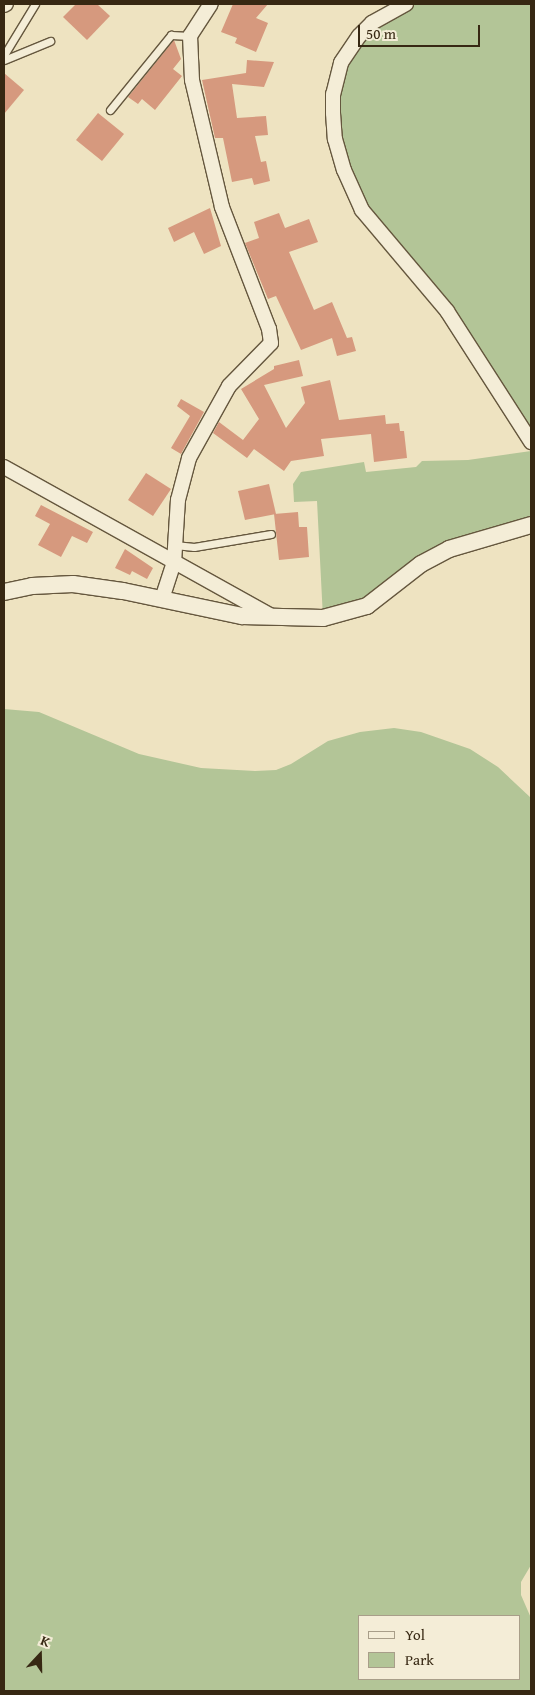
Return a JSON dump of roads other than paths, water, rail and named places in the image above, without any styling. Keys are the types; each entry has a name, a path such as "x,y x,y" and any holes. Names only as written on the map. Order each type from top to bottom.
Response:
{"street":[{"path":"162,599 174,563 181,485 189,458 229,386 264,354 271,343 269,329 222,207 192,80 190,36 211,4"},
{"path":"406,4 372,23 359,36 342,63 335,86 333,113 335,139 344,170 362,210 447,311 531,442"},
{"path":"4,468 278,619"},
{"path":"4,592 32,586 73,584 162,599 197,608 278,619 322,618 351,612 367,606 421,564 449,549 531,525"}],"lane":[{"path":"4,55 36,4"},
{"path":"110,110 171,35 190,36"},
{"path":"4,60 50,41"},
{"path":"175,545 194,547 271,534"}]}
